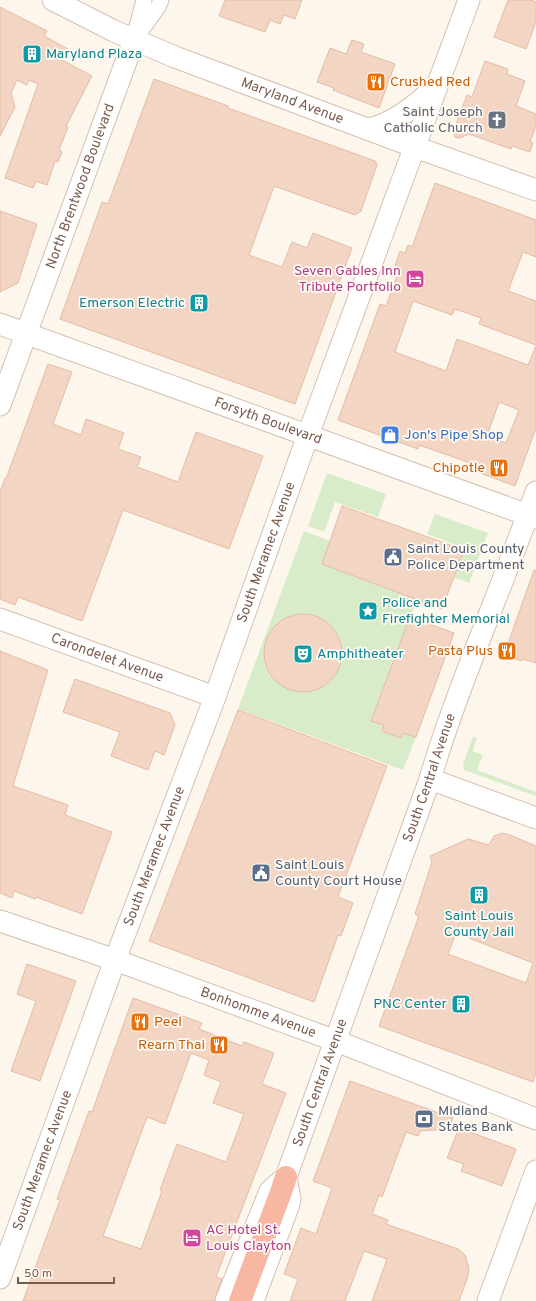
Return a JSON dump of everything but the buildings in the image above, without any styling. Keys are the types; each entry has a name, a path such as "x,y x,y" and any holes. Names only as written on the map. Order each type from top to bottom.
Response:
{"highway":[{"path":"240,1301 286,1177"}],"street":[{"name":"Maryland Avenue","path":"53,0 134,40 175,57 415,147 536,190"},
{"name":"North Brentwood Boulevard","path":"0,405 134,40 144,0"},
{"name":"North Brentwood Boulevard","path":"134,40 158,8 160,0"},
{"name":"South Meramec Avenue","path":"0,1278 115,960 215,697 308,435 468,0"},
{"path":"369,130 380,127 400,116 416,104 438,83"},
{"name":"Forsyth Boulevard","path":"0,324 532,517"},
{"name":"South Central Avenue","path":"226,1301 270,1191 286,1177 473,658 532,517 536,492"},
{"name":"Carondelet Avenue","path":"0,619 215,697"},
{"path":"430,779 536,818"},
{"name":"Bonhomme Avenue","path":"0,921 115,960 336,1041 536,1119"},
{"path":"488,1301 536,1171"},
{"path":"253,1301 289,1204 290,1199 286,1177"}],"green space":[{"path":"327,473 386,494 378,517 335,502 324,532 308,526"},
{"path":"435,514 488,533 469,583 453,577 464,548 427,534"},
{"path":"304,531 330,541 417,599 371,720 384,725 382,731 401,738 403,733 416,737 403,770 238,709"},
{"path":"473,737 477,738 473,751 483,755 477,770 536,792 536,796 464,770 463,764"}],"place":[{"name":"Maryland Plaza","path":"32,54"},
{"name":"Crushed Red","path":"376,82"},
{"name":"Saint Joseph Catholic Church","path":"497,120"},
{"name":"Seven Gables Inn Tribute Portfolio","path":"415,279"},
{"name":"Emerson Electric","path":"199,303"},
{"name":"Jon's Pipe Shop","path":"390,435"},
{"name":"Chipotle","path":"499,468"},
{"name":"Saint Louis County Police Department","path":"393,557"},
{"name":"Police and Firefighter Memorial","path":"368,611"},
{"name":"Pasta Plus","path":"507,651"},
{"name":"Amphitheater","path":"303,654"},
{"name":"Saint Louis County Court House","path":"261,873"},
{"name":"Saint Louis County Jail","path":"479,895"},
{"name":"PNC Center","path":"461,1004"},
{"name":"Peel","path":"140,1022"},
{"name":"Rearn Thai","path":"219,1045"},
{"name":"Midland States Bank","path":"424,1119"},
{"name":"AC Hotel St. Louis Clayton","path":"192,1238"}]}
